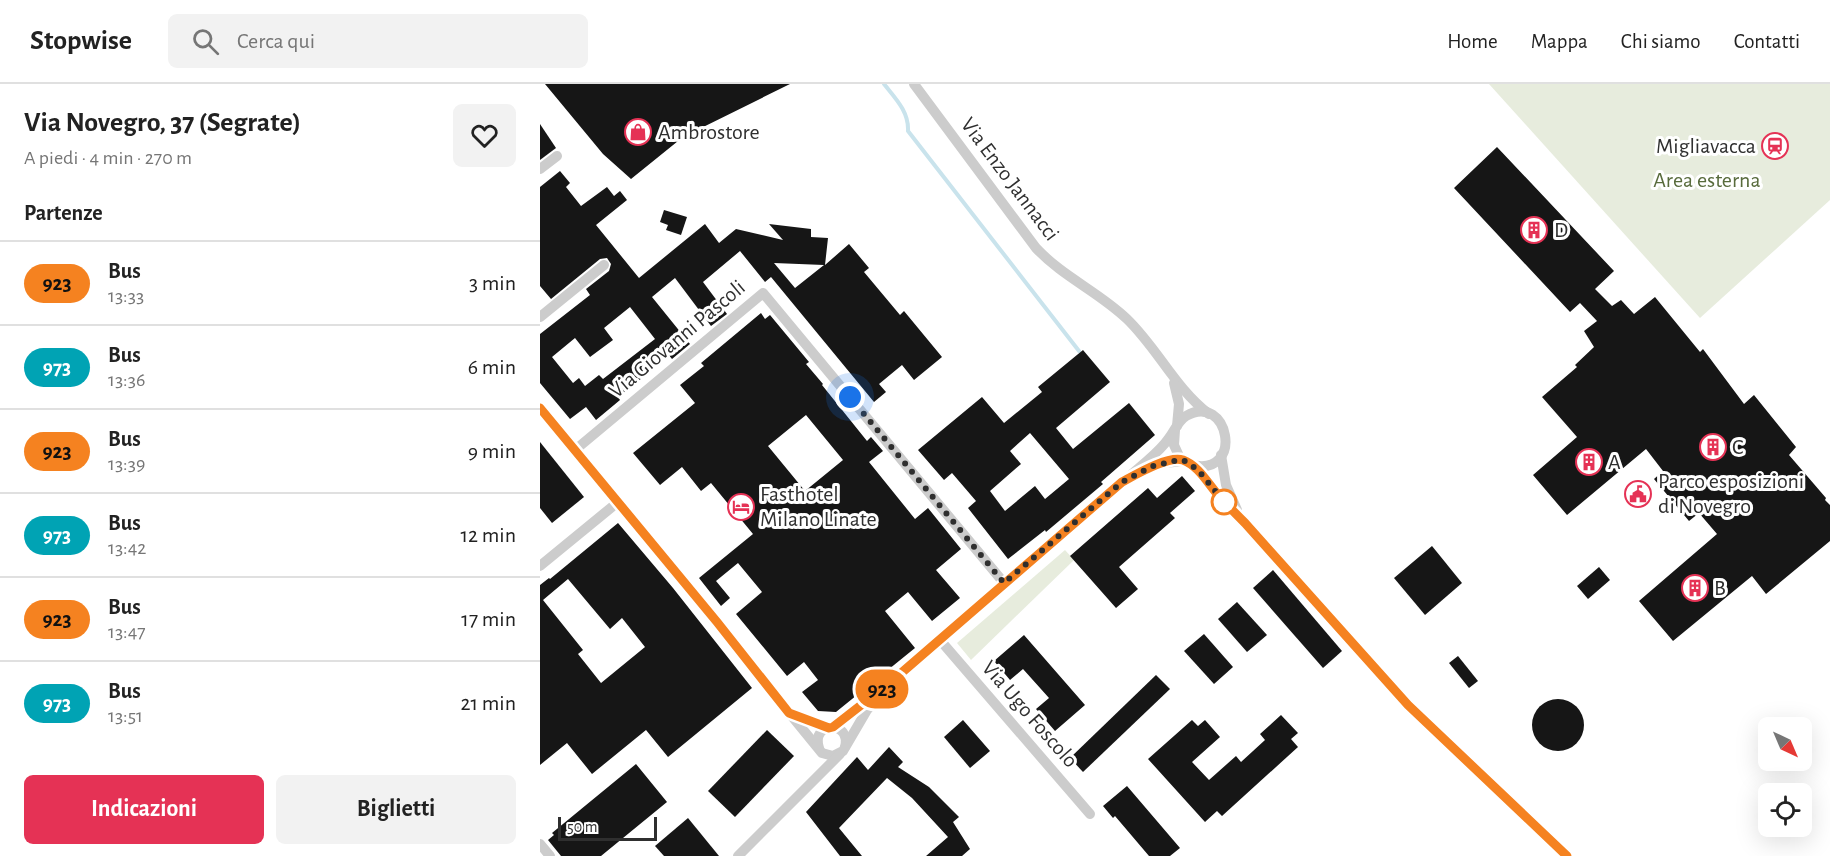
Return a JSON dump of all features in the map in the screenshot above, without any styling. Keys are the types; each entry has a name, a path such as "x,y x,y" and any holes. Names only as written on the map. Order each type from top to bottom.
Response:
{"street":[{"name":"Via Enzo Jannacci","path":"914,84 1031,243 1060,271 1102,297 1128,320 1150,343 1172,377 1210,415"},
{"path":"540,169 556,156"},
{"path":"540,317 604,266"},
{"name":"Via Giovanni Pascoli","path":"575,450 763,293 1004,583"},
{"path":"1172,377 1179,400 1174,448 1245,523 1408,705 1567,856"},
{"path":"540,408 820,750 832,756 843,750"},
{"path":"794,800 816,770 820,750 817,742 824,729 831,727 890,683 940,640 1154,454 1190,414 1210,415 1220,422 1226,432 1227,442 1221,455 1210,464 1200,466 1178,460 1153,466 1122,482"},
{"path":"1221,455 1227,490 1245,523"},
{"path":"540,566 618,502"},
{"name":"Via Ugo Foscolo","path":"940,640 1090,814"},
{"path":"738,856 843,750 867,710 890,683"},
{"path":"789,713 840,729 845,735 843,750"},
{"path":"540,844 550,856"}],"green space":[{"name":"Area esterna","path":"1489,84 1830,84 1830,200 1700,318"},
{"path":"1065,550 1074,560 971,660 957,643"}],"building":[{"name":"Ambrostore","path":"545,84 790,84 683,137 631,179 603,154"},
{"path":"540,124 556,148 540,160"},
{"path":"1497,147 1614,271 1595,289 1612,306 1621,300 1634,314 1655,297 1700,352 1703,349 1744,404 1754,395 1796,447 1789,455 1830,505 1830,541 1766,594 1752,576 1673,641 1639,601 1717,534 1699,513 1689,521 1654,479 1663,471 1646,449 1567,515 1533,475 1577,437 1542,397 1577,367 1575,365 1594,347 1584,331 1597,321 1580,303 1570,312 1454,188"},
{"path":"560,171 570,183 566,187 581,206 607,187 614,196 620,191 627,200 596,225 639,278 705,224 719,243 736,229 783,240 769,224 811,229 811,237 828,238 825,265 849,244 869,268 864,272 900,315 904,311 942,357 914,380 902,365 879,384 886,392 874,402 771,277 765,282 740,251 703,282 727,314 711,326 675,278 652,297 690,344 672,359 668,354 640,376 642,378 618,397 620,400 596,420 586,407 570,419 540,383 540,334 590,295 586,289 609,271 611,264 607,258 600,259 551,299 540,286 540,187","holes":["774,263 824,265 795,288","630,307 655,339 603,379 599,375 585,386 579,378 573,383 552,357 575,338 590,357 613,340 604,328"]},
{"path":"664,210 687,217 681,235 666,230 668,225 660,222"},
{"path":"761,313 765,319 770,315 809,362 806,364 867,441 871,437 883,451 869,462 915,519 928,508 961,549 936,570 960,598 932,621 908,592 885,611 915,648 836,712 818,711 802,692 818,680 804,662 787,676 736,614 762,592 738,563 716,581 730,598 721,606 699,578 753,534 711,483 701,491 682,467 660,485 633,453 695,403 680,385 704,366 701,363","holes":["806,415 843,460 805,491 768,446"]},
{"path":"1083,350 1110,382 1056,428 1073,449 1129,403 1155,435 1101,482 1103,484 1046,532 1045,530 1008,559 968,508 976,501 952,473 944,480 918,450 982,397 1004,423 1042,392 1038,387","holes":["1030,433 1069,479 1045,499 1035,486 1005,511 990,491 1021,464 1010,451"]},
{"path":"540,442 584,497 552,523 540,508"},
{"path":"1182,476 1195,491 1170,513 1175,518 1119,567 1138,589 1116,608 1070,556 1148,488 1157,498"},
{"path":"618,523 752,688 668,757 646,730 592,774 567,743 540,765 540,585","holes":["568,579 610,629 622,618 645,647 601,683 578,654 583,650 543,600"]},
{"path":"1432,546 1462,583 1425,615 1394,578"},
{"path":"1599,567 1610,580 1588,599 1577,586"},
{"path":"1273,570 1342,651 1323,668 1253,588"},
{"path":"1237,602 1267,635 1247,652 1218,619"},
{"path":"1204,634 1233,667 1214,684 1184,651"},
{"path":"1024,635 1085,705 1055,731 1036,709 1049,698 1023,669 1010,680 994,661"},
{"path":"1458,656 1478,681 1469,688 1449,663"},
{"path":"1156,675 1170,689 1083,772 1070,758"},
{"path":"1558,699 1568,701 1576,707 1582,715 1584,725 1582,735 1576,743 1568,749 1558,751 1548,749 1540,743 1534,735 1532,725 1534,715 1540,707 1548,701"},
{"path":"1281,715 1298,733 1291,739 1298,747 1222,816 1217,811 1205,822 1148,759 1192,720 1198,726 1205,720 1220,737 1192,762 1209,780 1236,756 1241,762 1265,740 1260,734"},
{"path":"963,720 990,751 970,768 944,737"},
{"path":"767,730 794,756 735,817 708,791"},
{"path":"889,747 903,762 898,767 929,787 959,817 953,822 970,849 962,856 926,856 948,837 912,798 887,778 839,828 862,856 840,856 806,812 857,757 868,770"},
{"path":"636,764 667,802 601,856 561,856 548,840 554,835 552,833"},
{"path":"1127,786 1180,848 1170,856 1149,856 1115,816 1113,818 1103,806"},
{"path":"688,818 719,856 664,856 655,846"}],"waterway":[{"path":"884,84 904,112 908,131 1079,351"}],"bus line":[{"name":"923","path":"540,408 789,713 829,728 892,681 1122,482 1153,466 1183,460 1200,473 1408,705 1567,856"}],"place":[{"name":"Ambrostore","path":"638,132"},
{"name":"Migliavacca","path":"1775,146"},
{"name":"D","path":"1534,230"},
{"name":"C","path":"1713,447"},
{"name":"A","path":"1589,462"},
{"name":"Parco esposizioni di Novegro","path":"1638,494"},
{"name":"Fasthotel Milano Linate","path":"741,507"},
{"name":"B","path":"1695,588"}],"route":[{"path":"850,397 1004,583 1122,482 1153,466 1183,460 1198,470 1224,502"}]}
